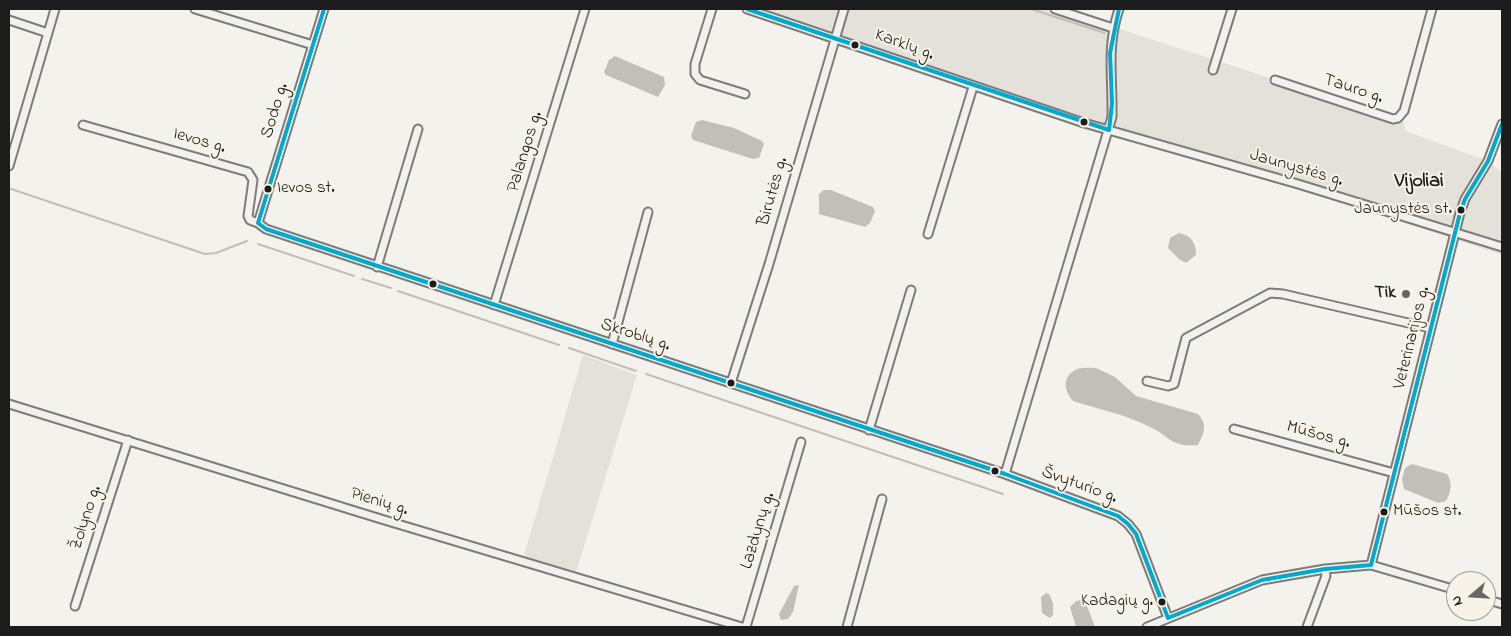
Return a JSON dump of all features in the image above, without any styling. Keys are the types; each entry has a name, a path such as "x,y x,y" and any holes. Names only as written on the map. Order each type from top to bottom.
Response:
{"street":[{"path":"9,166 55,9"},
{"path":"195,9 313,45"},
{"name":"Sodo g.","path":"258,223 324,9"},
{"name":"Palangos g.","path":"494,305 585,9"},
{"path":"712,9 695,64 695,74 700,80 745,94"},
{"name":"Karklų g.","path":"747,9 1109,130"},
{"name":"Birutės g.","path":"731,383 769,264 844,9"},
{"path":"1055,9 1113,28"},
{"path":"1005,474 1109,130 1112,117 1110,60 1113,28 1119,9"},
{"path":"1214,70 1232,9"},
{"name":"Tauro g.","path":"1276,80 1393,119 1398,118 1404,111 1432,9"},
{"path":"9,20 48,33"},
{"path":"928,234 973,86"},
{"name":"Veterinarijos g.","path":"1371,565 1455,232 1465,199 1488,161 1502,124"},
{"name":"Ievos g.","path":"83,125 248,172 253,180 248,216 250,220 258,223"},
{"path":"377,267 418,129"},
{"name":"Jaunystės g.","path":"1109,130 1502,247"},
{"path":"612,344 648,212"},
{"name":"Skroblų g.","path":"258,223 266,229 377,267 1005,474"},
{"path":"870,430 911,290"},
{"path":"1147,381 1168,386 1174,384 1186,338 1270,293 1283,294 1430,328"},
{"name":"Pienių g.","path":"9,404 744,627"},
{"name":"Mūšos g.","path":"1234,429 1394,473"},
{"name":"Žolyno g.","path":"75,606 128,440"},
{"name":"Lazdynų g.","path":"744,627 801,442"},
{"name":"Švyturio g.","path":"1005,474 1118,516 1128,524 1136,534 1168,618"},
{"path":"847,627 882,499"},
{"path":"1147,627 1262,580 1325,569 1371,565 1446,587"},
{"path":"1307,627 1326,576 1325,569"}],"shaded area":[{"path":"747,9 1048,9 1108,29 1117,28 1404,122 1405,131 1488,161 1502,172 1502,255 1375,213 1129,137"},
{"path":"615,56 664,77 665,85 658,97 606,75 604,72 609,60"},
{"path":"702,120 734,128 762,141 764,144 759,158 753,159 693,140 691,136 696,122"},
{"path":"824,190 831,190 873,207 875,211 870,223 865,227 819,214 819,194"},
{"path":"1179,233 1190,238 1195,247 1196,255 1186,263 1168,248 1170,238"},
{"path":"583,355 637,375 576,572 523,559"},
{"path":"1096,368 1115,377 1136,396 1198,414 1203,422 1204,429 1198,445 1176,443 1133,419 1073,401 1066,389 1068,376 1077,369"},
{"path":"1412,464 1447,474 1451,488 1446,501 1438,503 1404,489 1402,479 1405,468"},
{"path":"799,585 793,612 788,619 781,620 779,614 794,586"},
{"path":"1046,593 1049,594 1053,603 1053,615 1050,618 1042,613 1041,597"},
{"path":"1081,600 1087,606 1095,627 1076,627 1070,607 1076,601"}],"waterway":[{"path":"1031,9 1105,33"},
{"path":"11,189 205,254 216,253 247,241"},
{"path":"258,244 354,276"},
{"path":"362,279 391,288"},
{"path":"398,291 559,345"},
{"path":"569,348 636,371"},
{"path":"646,374 1003,494"}],"transit line":[{"path":"258,223 324,9"},
{"path":"747,9 1109,130"},
{"path":"1109,130 1112,104 1110,53 1119,9"},
{"path":"1371,565 1460,213 1465,199 1488,161 1502,124"},
{"path":"258,223 266,229 1005,474 1118,516 1136,534 1168,618"},
{"path":"1168,618 1262,580 1325,569 1371,565"}],"place":[{"name":"Ievos st.","path":"268,189"},
{"name":"Jaunystės st.","path":"1461,210"},
{"name":"Tik","path":"1406,294"},
{"name":"Mūšos st.","path":"1384,512"},
{"name":"Kadagių g.","path":"1162,602"}],"district":[{"name":"Vijoliai","path":"1419,183"}]}
